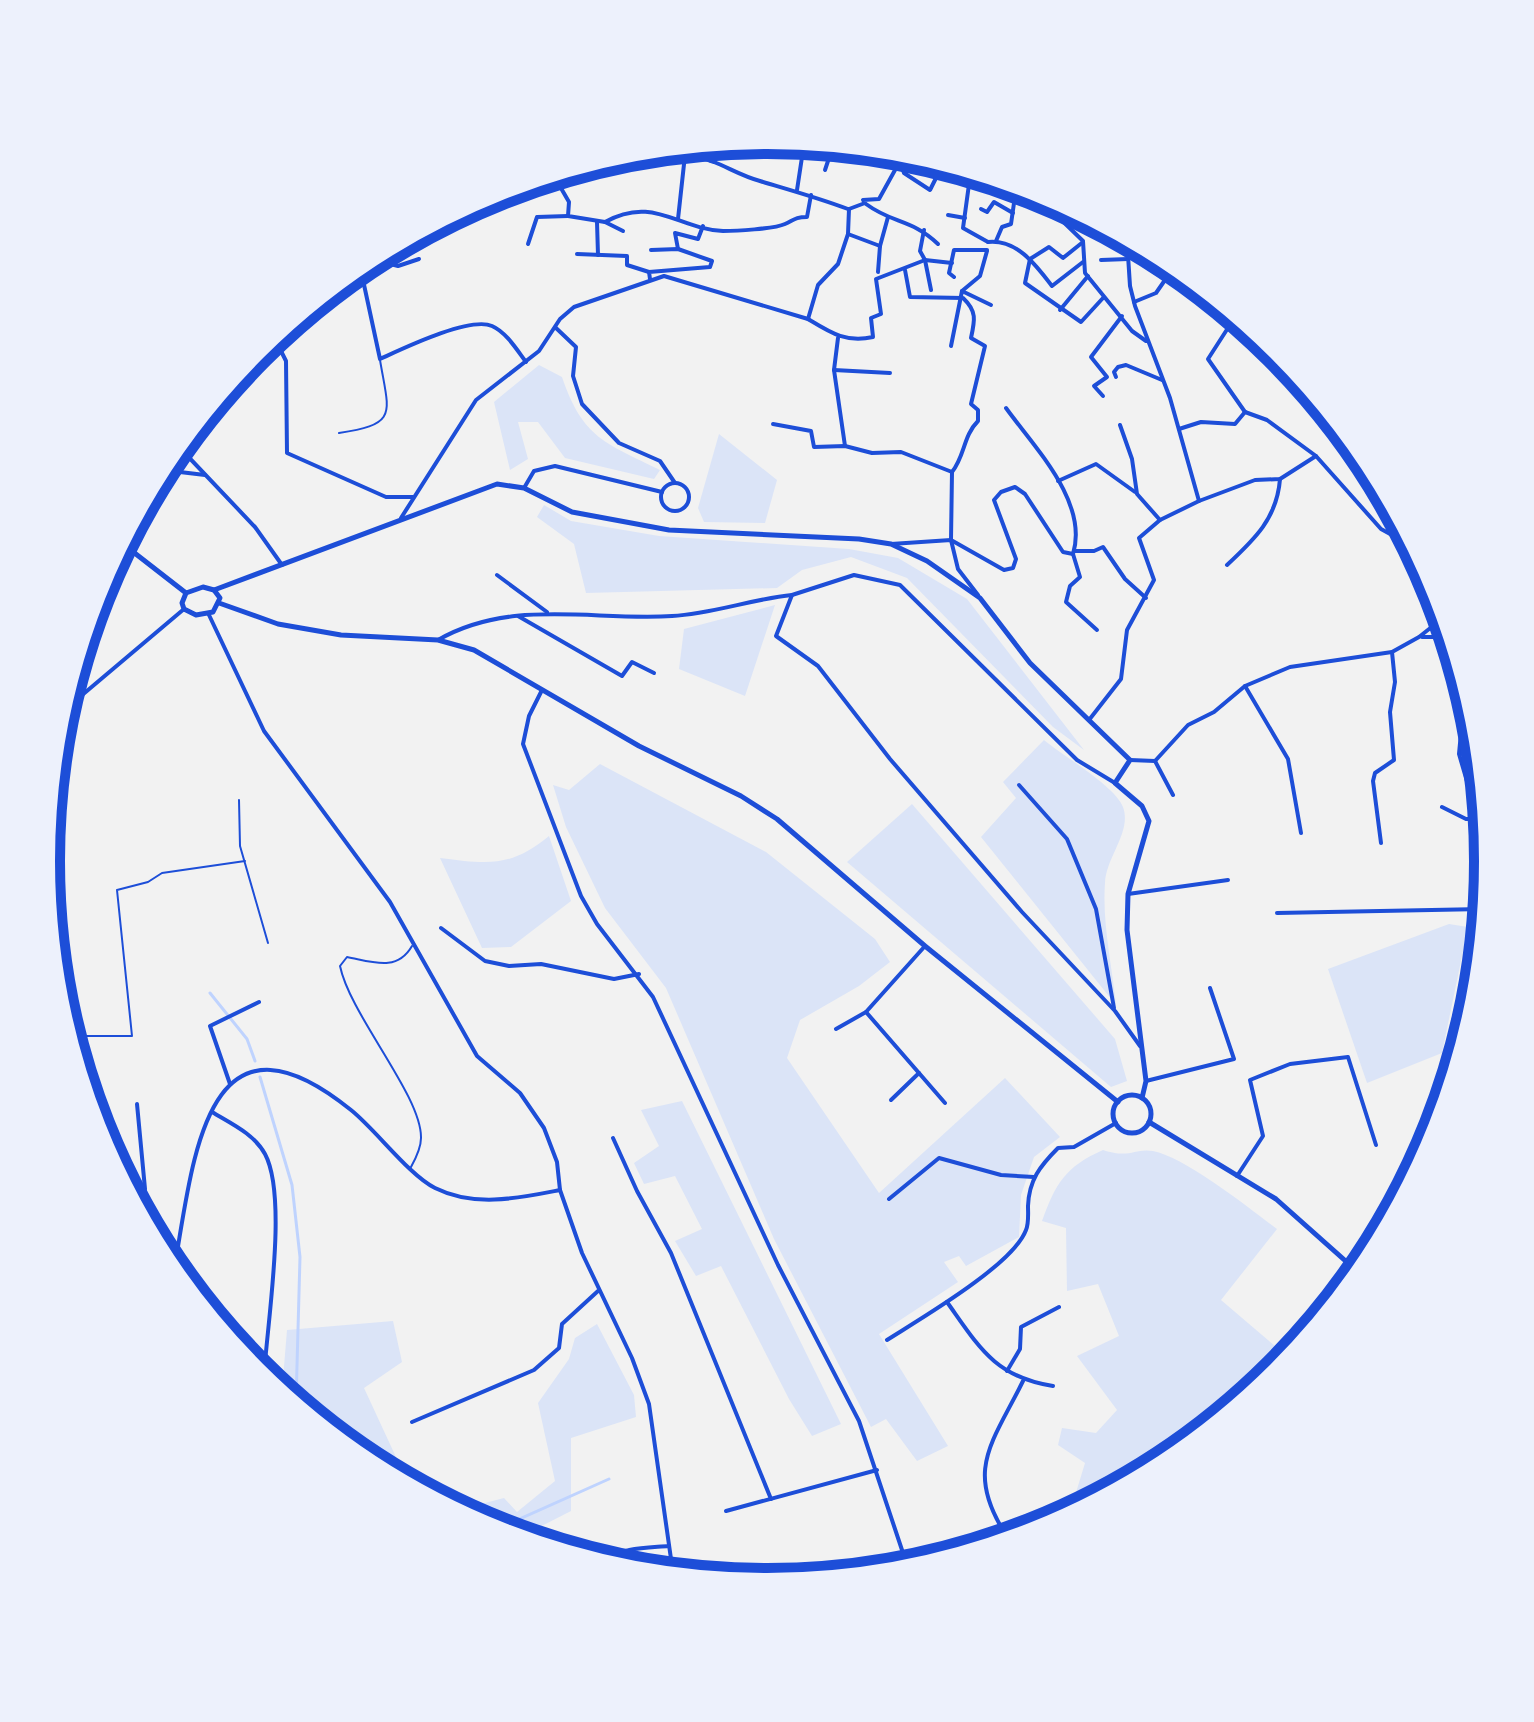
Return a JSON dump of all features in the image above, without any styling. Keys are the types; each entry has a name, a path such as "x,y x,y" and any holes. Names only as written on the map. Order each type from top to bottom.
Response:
{"street":[{"path":"797,190 802,156"},
{"path":"711,161 712,157"},
{"path":"825,170 829,157"},
{"path":"698,158 758,181 797,190 849,209 865,203"},
{"path":"678,219 685,159"},
{"path":"865,203 863,200 879,199 897,167"},
{"path":"902,168 904,173 930,190 937,175"},
{"path":"944,177 954,181"},
{"path":"971,185 963,228 988,242 1008,244 1030,259 1052,286 1083,262"},
{"path":"560,186 569,202 568,216"},
{"path":"605,222 626,210 722,231 784,224 794,217 807,217 811,195"},
{"path":"996,241 1002,227 1011,224 1015,200"},
{"path":"981,209 987,212 994,202 1013,213"},
{"path":"865,203 888,217 924,230 938,244"},
{"path":"808,319 818,285 838,264 848,234 849,209"},
{"path":"948,215 965,218"},
{"path":"528,244 537,217 568,216 605,222 623,231"},
{"path":"878,272 880,246 888,217"},
{"path":"1059,217 1083,241 1083,262 1088,276 1132,331 1148,343"},
{"path":"597,222 598,255"},
{"path":"678,249 675,233 698,239 703,226"},
{"path":"924,230 920,251 931,290"},
{"path":"848,234 880,246"},
{"path":"974,235 975,249"},
{"path":"1083,241 1063,258 1049,247 1030,259 1025,283 1081,322 1104,297"},
{"path":"962,291 980,276 988,242"},
{"path":"577,254 627,256 627,265 649,272 710,267 712,261 678,249 651,250"},
{"path":"954,277 949,273 954,250 987,250"},
{"path":"1128,254 1134,302 1164,381 1199,501"},
{"path":"389,264 398,266 419,259"},
{"path":"1101,260 1128,259"},
{"path":"400,519 476,400 526,362 574,307 664,276 808,319 838,337 855,341 873,337 871,318 881,314 876,279 925,260 952,263"},
{"path":"905,270 910,297 963,298 972,307 976,318 971,338 985,346 971,404 978,410 978,421 968,432 963,459 952,472 951,540 958,569 1030,663 1130,760 1155,761 1188,725 1214,712 1245,686 1290,667 1392,652 1433,626"},
{"path":"649,272 650,279"},
{"path":"1060,310 1088,276"},
{"path":"1134,302 1156,293 1167,278"},
{"path":"363,281 380,359 441,334 485,324 501,331 526,362"},
{"path":"951,346 962,291"},
{"path":"962,291 991,305"},
{"path":"1103,396 1094,386 1107,377 1091,357 1122,316"},
{"path":"1229,326 1208,359 1245,412 1267,420 1316,456 1381,529 1395,536"},
{"path":"556,328 576,347 573,376 582,404 619,443 660,461 675,483 684,485 689,493 686,507 677,511 668,509 662,501 662,492"},
{"path":"838,337 834,370 845,446"},
{"path":"280,349 286,361 287,453 386,497 413,497"},
{"path":"1116,377 1114,372 1118,367 1126,365 1164,381"},
{"path":"834,370 890,373"},
{"path":"1006,408 1058,481 1074,522 1074,552 1080,577 1070,586 1066,602 1097,630"},
{"path":"1179,429 1201,422 1235,424 1245,412"},
{"path":"773,424 811,431 814,447 845,446 872,453 901,452 952,472"},
{"path":"1120,425 1132,459 1137,494"},
{"path":"188,456 255,527 282,565"},
{"path":"1088,722 1121,679 1127,630 1154,580 1139,538 1160,520 1199,501 1255,480 1280,479 1316,456"},
{"path":"1058,481 1096,464 1137,494 1160,520"},
{"path":"524,488 534,471 555,466 662,492 675,483"},
{"path":"177,472 208,475"},
{"path":"1227,565 1260,533 1278,502 1280,479"},
{"path":"209,615 196,615 184,609 182,603 186,593 203,587 214,590 479,488 497,484 524,488 572,512 669,530 891,544 951,540 1004,570 1013,568 1016,559 994,500 1001,492 1015,487 1025,494 1063,552 1094,551 1103,547 1125,579 1146,598"},
{"path":"891,544 950,575 980,598"},
{"path":"132,551 186,593"},
{"path":"497,575 549,614"},
{"path":"438,640 471,624 517,615 672,616 792,595 854,575 900,585 1077,760 1115,783 1142,806 1149,821 1128,894 1127,930 1146,1081 1142,1098"},
{"path":"214,590 219,603 278,624 341,635 438,640 474,650 639,746 741,796 777,819 925,946 1118,1102"},
{"path":"792,595 776,636 818,666 890,759 1022,912 1115,1011 1141,1047"},
{"path":"209,615 219,603"},
{"path":"80,697 184,609"},
{"path":"209,615 264,731 390,902 477,1056 520,1093 544,1128 557,1162 560,1190 598,1291 632,1358 649,1404 672,1561"},
{"path":"517,615 622,676 632,662 654,673"},
{"path":"1419,637 1437,637"},
{"path":"1381,843 1373,781 1375,773 1394,760 1390,712 1395,682 1392,652"},
{"path":"1245,686 1288,759 1301,833"},
{"path":"543,688 529,716 523,744 581,896 597,924 639,974 653,997 778,1265 859,1421 904,1554"},
{"path":"1461,730 1459,754 1470,791"},
{"path":"1115,783 1130,760"},
{"path":"1155,761 1173,795"},
{"path":"1019,785 1067,839 1096,909 1115,1011"},
{"path":"1442,807 1472,819"},
{"path":"1128,894 1228,880"},
{"path":"1277,913 1472,909"},
{"path":"441,928 485,961 509,966 541,964 614,979 639,974"},
{"path":"836,1029 866,1012 925,946"},
{"path":"1146,1081 1234,1059 1210,988"},
{"path":"1445,1061 1461,993"},
{"path":"230,1084 210,1026 259,1002"},
{"path":"866,1012 945,1103"},
{"path":"1237,1176 1263,1136 1250,1080 1290,1064 1348,1057 1376,1145"},
{"path":"177,1251 195,1151 212,1112 239,1075 258,1069 283,1070 303,1078 351,1110 432,1187 456,1197 502,1201 560,1190"},
{"path":"891,1100 919,1073"},
{"path":"1129,1095 1142,1098 1151,1109 1149,1122 1133,1133 1116,1123 1114,1112 1118,1102 1129,1095"},
{"path":"137,1104 144,1193"},
{"path":"212,1112 246,1132 265,1154 276,1187 265,1359"},
{"path":"1149,1122 1276,1199 1348,1263"},
{"path":"887,1340 947,1302 1015,1249 1027,1229 1029,1193 1036,1170 1058,1148 1074,1147 1116,1123"},
{"path":"613,1138 637,1191 671,1253 771,1499"},
{"path":"889,1199 939,1158 1001,1175 1034,1177"},
{"path":"412,1422 534,1370 559,1348 562,1324 598,1291"},
{"path":"947,1302 984,1354 1023,1381 1053,1386"},
{"path":"1007,1371 1020,1349 1021,1327 1059,1307"},
{"path":"1002,1527 987,1499 983,1462 1023,1381"},
{"path":"726,1511 877,1470"},
{"path":"621,1552 670,1546"}],"lane":[{"path":"339,433 378,426 383,420 386,406 380,359"},
{"path":"239,800 240,846 268,943"},
{"path":"82,1036 132,1036 117,890 148,882 162,873 245,861"},
{"path":"411,1167 422,1136 347,987 340,966 347,957 395,963 405,958 414,943"}],"shaded area":[{"path":"539,365 562,377 579,414 599,437 660,470 654,479 565,458 538,422 518,422 528,459 510,470 494,402"},
{"path":"719,434 777,480 765,523 704,522 698,508"},
{"path":"544,505 571,521 659,536 849,549 898,558 967,599 1084,750 1053,727 907,578 851,557 802,570 777,588 586,593 574,544 537,517"},
{"path":"775,605 745,696 679,669 684,629"},
{"path":"1044,740 1110,790 1123,807 1124,826 1106,873 1104,898 1116,1005 981,837 1016,798 1003,782"},
{"path":"600,764 766,852 875,939 890,962 859,986 800,1020 787,1058 879,1193 1005,1078 1060,1137 1034,1157 1021,1195 1019,1237 966,1266 959,1256 944,1262 958,1282 879,1334 948,1446 917,1461 886,1419 871,1427 774,1239 666,988 605,908 566,827 553,785 569,790"},
{"path":"912,804 1115,1039 1127,1081 1111,1087 847,862"},
{"path":"549,836 571,901 511,947 482,948 440,858 472,862 510,859"},
{"path":"1449,924 1468,927 1442,1053 1367,1083 1328,969"},
{"path":"682,1101 841,1424 812,1436 789,1399 721,1266 696,1276 675,1241 702,1229 675,1176 644,1184 634,1163 659,1146 641,1110"},
{"path":"1103,1150 1120,1154 1147,1150 1166,1155 1216,1184 1277,1229 1221,1300 1278,1349 1233,1393 1160,1449 1075,1497 1085,1463 1058,1445 1062,1428 1096,1433 1117,1410 1077,1356 1119,1336 1098,1284 1067,1291 1066,1228 1042,1221 1057,1186 1071,1170"},
{"path":"393,1321 402,1362 364,1388 400,1465 337,1422 283,1376 287,1330"},
{"path":"597,1324 634,1395 636,1417 571,1438 571,1511 536,1529 476,1505 504,1498 517,1512 555,1481 538,1403 569,1359 575,1338"}],"waterway":[{"path":"210,993 247,1039 255,1061"},
{"path":"260,1077 292,1185 300,1257 296,1389"},
{"path":"515,1521 609,1479"}]}
